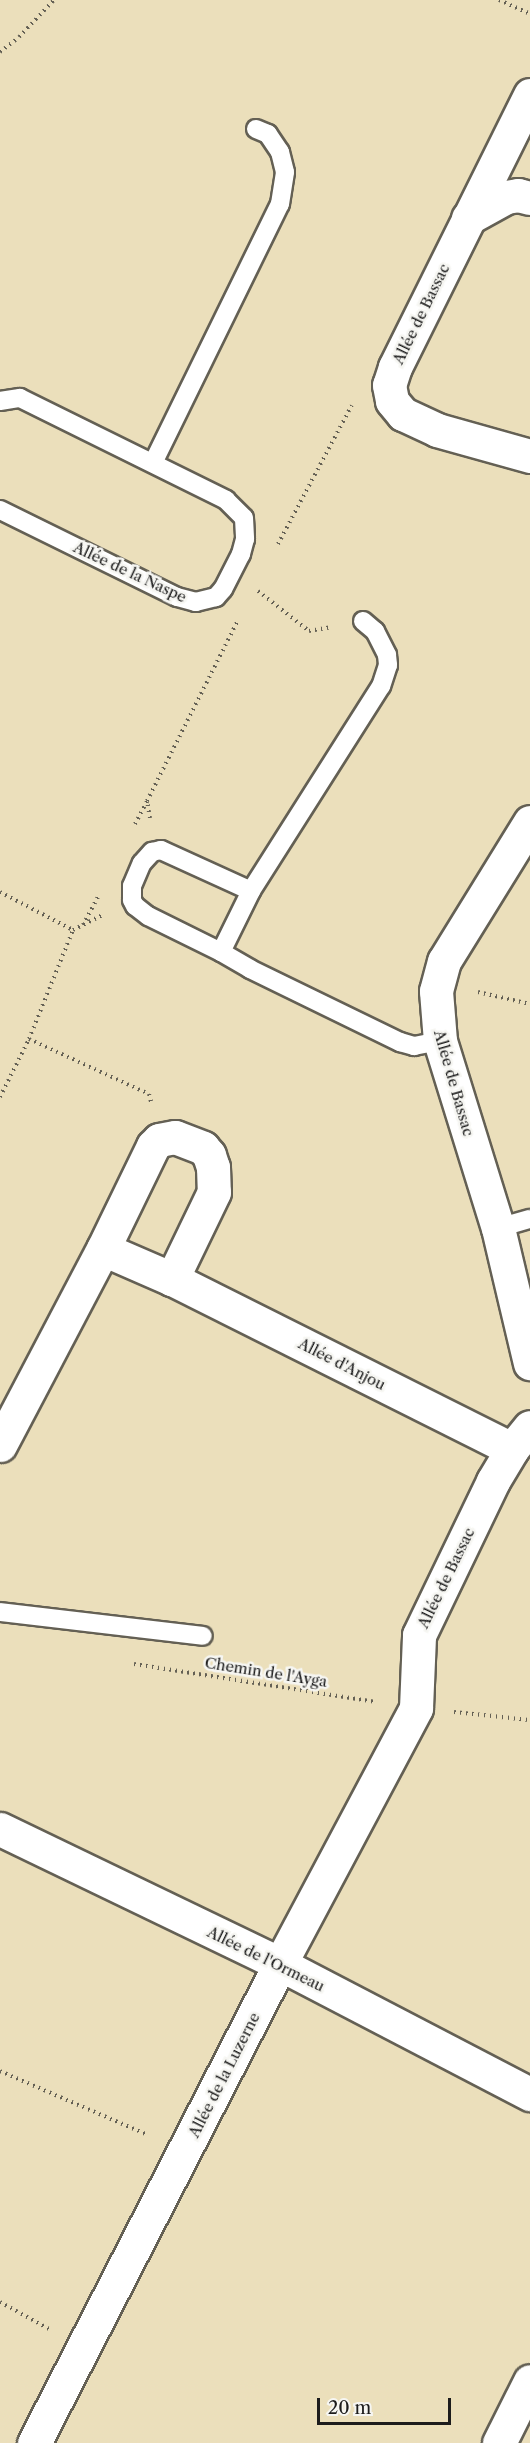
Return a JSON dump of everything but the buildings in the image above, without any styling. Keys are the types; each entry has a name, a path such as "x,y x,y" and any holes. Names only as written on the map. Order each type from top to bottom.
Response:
{"street":[{"name":"Allée de Bassac","path":"530,95 395,367 389,392 392,401 403,414 437,430 530,456"},
{"path":"468,218 506,197 518,195 530,198"},
{"name":"Allée de Bassac","path":"530,822 444,961 437,982 437,1024 440,1041 498,1228 530,1363"},
{"path":"0,1445 103,1249 147,1155 159,1140 174,1137 203,1148 209,1155 215,1178 214,1192 172,1279"},
{"name":"Allée d'Anjou","path":"103,1249 521,1438"},
{"name":"Allée de Bassac","path":"416,1708 419,1635 493,1481 521,1438"},
{"name":"Allée de la Luzerne","path":"34,2443 280,1964 416,1708"},
{"name":"Allée de l'Ormeau","path":"0,1829 280,1964 530,2094"},
{"path":"499,2443 530,2381"}],"lane":[{"path":"153,463 280,204 285,172 280,152 268,134 256,129"},
{"name":"Allée de la Naspe","path":"0,401 20,398 226,500 239,511 246,527 242,554 216,597 196,602 177,597 0,510"},
{"path":"221,951 251,891 376,695 386,675 388,665 384,644 375,631 363,621"},
{"path":"251,891 178,856 156,850 142,863 132,886 132,900 140,911 148,916 400,1042 414,1046 440,1041"},
{"path":"498,1228 530,1218"},
{"path":"0,1612 203,1636"}],"path":[{"path":"0,52 19,37 54,0"},
{"path":"500,0 530,14"},
{"path":"235,566 255,589 309,631 363,621"},
{"path":"0,892 73,930"},
{"path":"0,1097 29,1039 73,930 132,900"},
{"path":"437,982 530,1004"},
{"path":"29,1039 149,1094 159,1140"},
{"name":"Chemin de l'Ayga","path":"129,1663 416,1708 530,1720"},
{"path":"0,2071 153,2137"},
{"path":"0,2302 57,2334"}]}
